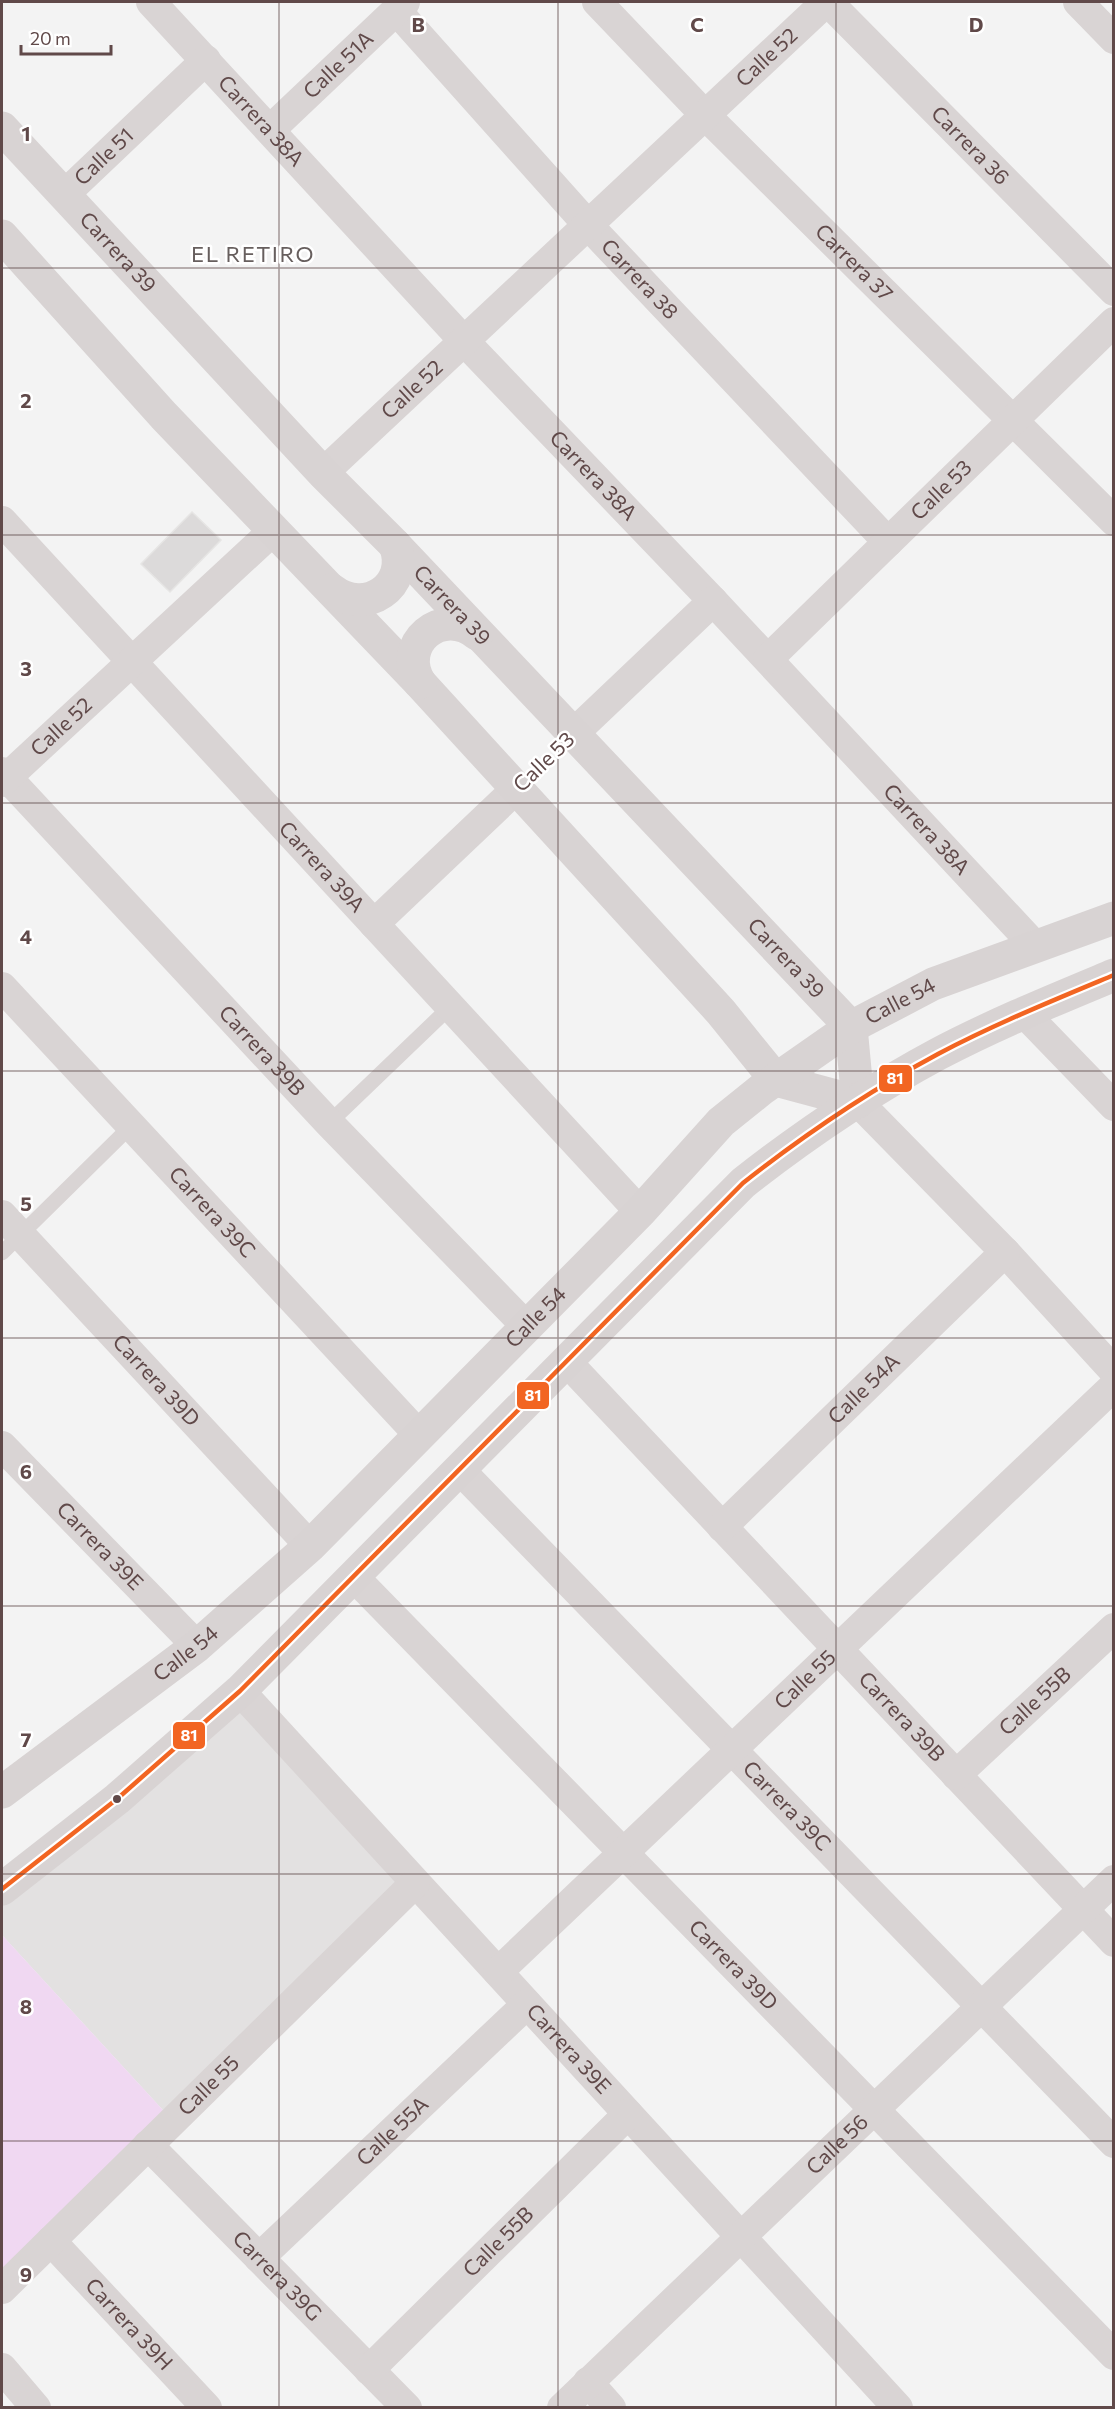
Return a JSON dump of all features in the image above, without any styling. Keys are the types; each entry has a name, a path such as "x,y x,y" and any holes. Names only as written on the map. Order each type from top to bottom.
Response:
{"main road":[{"name":"Carrera 39","path":"4,131 323,473 395,545 851,1027"},
{"path":"4,245 420,683 721,1012 776,1080 858,1102"},
{"path":"332,590 354,601 371,599 386,591 398,570 395,545"},
{"path":"420,683 412,660 416,645 425,632 440,624 456,623 477,634"},
{"name":"Calle 54","path":"2,1792 197,1646 310,1546 640,1212 721,1122 851,1027 933,984 1113,918"},
{"path":"798,971 824,989 849,998 868,1000 906,996 933,984"},
{"path":"2,1889 117,1799 240,1691 742,1183 802,1137 938,1054 1024,1012 1113,975"},
{"path":"721,1012 737,1041 741,1070 735,1095 721,1122"},
{"path":"851,1027 858,1102"}],"street":[{"name":"Carrera 38A","path":"151,2 271,129 464,341 768,659 1036,947"},
{"name":"Carrera 37","path":"597,2 705,115 1113,521"},
{"name":"Calle 52","path":"323,473 827,2"},
{"name":"Carrera 36","path":"827,2 1113,291"},
{"path":"1078,2 1113,39"},
{"name":"Calle 51A","path":"271,129 397,4"},
{"name":"Carrera 38","path":"397,4 588,225 888,542"},
{"name":"Calle 51","path":"65,194 206,60"},
{"name":"Calle 53","path":"768,659 1113,322"},
{"name":"Carrera 39A","path":"2,521 640,1212"},
{"name":"Calle 52","path":"3,777 132,662 274,530"},
{"name":"Calle 53","path":"574,733 713,601"},
{"name":"Carrera 39B","path":"3,777 329,1123 527,1327"},
{"name":"Calle 53","path":"374,924 516,789"},
{"name":"Carrera 39C","path":"2,987 420,1436"},
{"path":"1024,1012 1113,1106"},
{"path":"858,1102 1005,1252 1113,1371"},
{"name":"Carrera 39D","path":"8,1234 310,1546"},
{"name":"Calle 54A","path":"722,1527 1005,1252"},
{"name":"Carrera 39B","path":"566,1361 1113,1942"},
{"name":"Calle 55","path":"498,1972 1113,1386"},
{"name":"Carrera 39E","path":"6,1459 197,1646"},
{"name":"Carrera 39C","path":"459,1469 1113,2143"},
{"name":"Carrera 39D","path":"353,1576 1113,2355"},
{"name":"Calle 55B","path":"956,1775 1113,1628"},
{"name":"Carrera 39E","path":"240,1691 898,2408"},
{"name":"Calle 56","path":"562,2408 1113,1880"},
{"name":"Calle 55","path":"2,2289 416,1883"},
{"name":"Calle 55A","path":"259,2258 527,2004"},
{"name":"Calle 55B","path":"369,2370 628,2114"},
{"name":"Carrera 39G","path":"148,2145 407,2408"},
{"name":"Carrera 39H","path":"51,2241 207,2408"},
{"path":"2,2368 36,2408"},
{"path":"588,2382 611,2408"}],"lane":[{"path":"329,1123 450,1007"},
{"path":"8,1234 132,1126"}],"path":[{"name":"Calle 53","path":"516,789 574,733"}],"shaded area":[{"path":"240,1691 415,1883 173,2121 2,1935 2,1889"},
{"path":"2,1935 173,2121 2,2289"}],"building":[{"path":"192,512 221,540 170,592 141,564"}],"transit line":[{"name":"81","path":"2,1889 117,1799 240,1691 743,1183 838,1114 912,1068 1003,1022 1114,975"}],"district":[{"name":"EL RETIRO","path":"253,254"}]}
